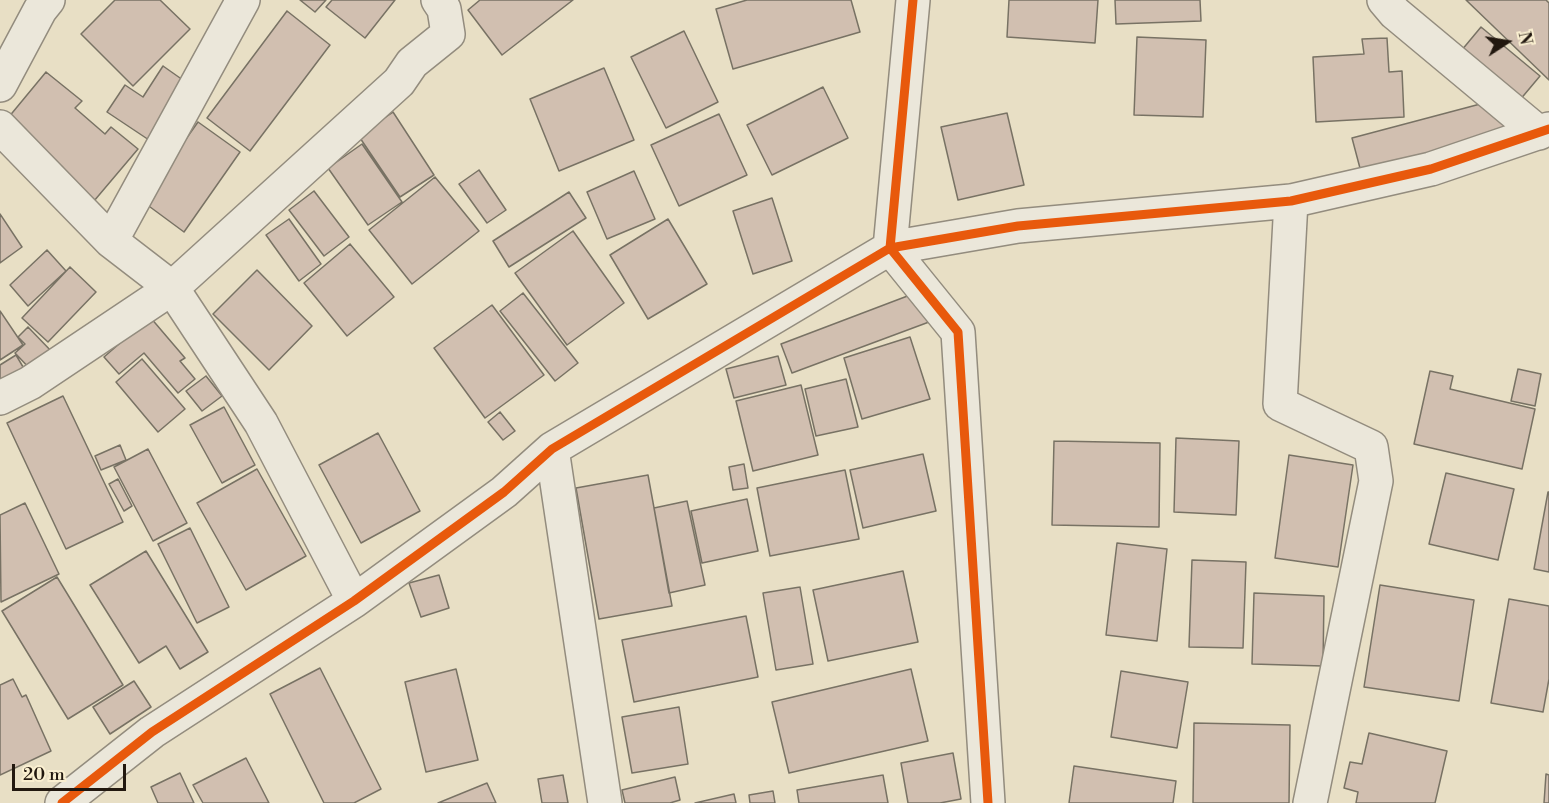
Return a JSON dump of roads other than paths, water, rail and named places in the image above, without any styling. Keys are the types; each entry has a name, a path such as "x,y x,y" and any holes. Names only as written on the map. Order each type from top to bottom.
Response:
{"street":[{"path":"0,85 40,10 48,0"},
{"path":"0,398 30,383 172,288 399,82 412,63 448,34 444,9 438,0"},
{"path":"913,0 890,248 958,332 988,803"},
{"path":"1384,0 1395,13 1544,131"},
{"path":"111,241 236,3"},
{"path":"0,127 111,241 172,288 261,423 354,601"},
{"path":"62,803 152,732 354,601 504,492 552,449 890,248 1018,226 1291,201 1431,169 1544,131"},
{"path":"1291,201 1280,404 1371,447 1376,481 1310,803"},
{"path":"552,449 605,803"}]}
